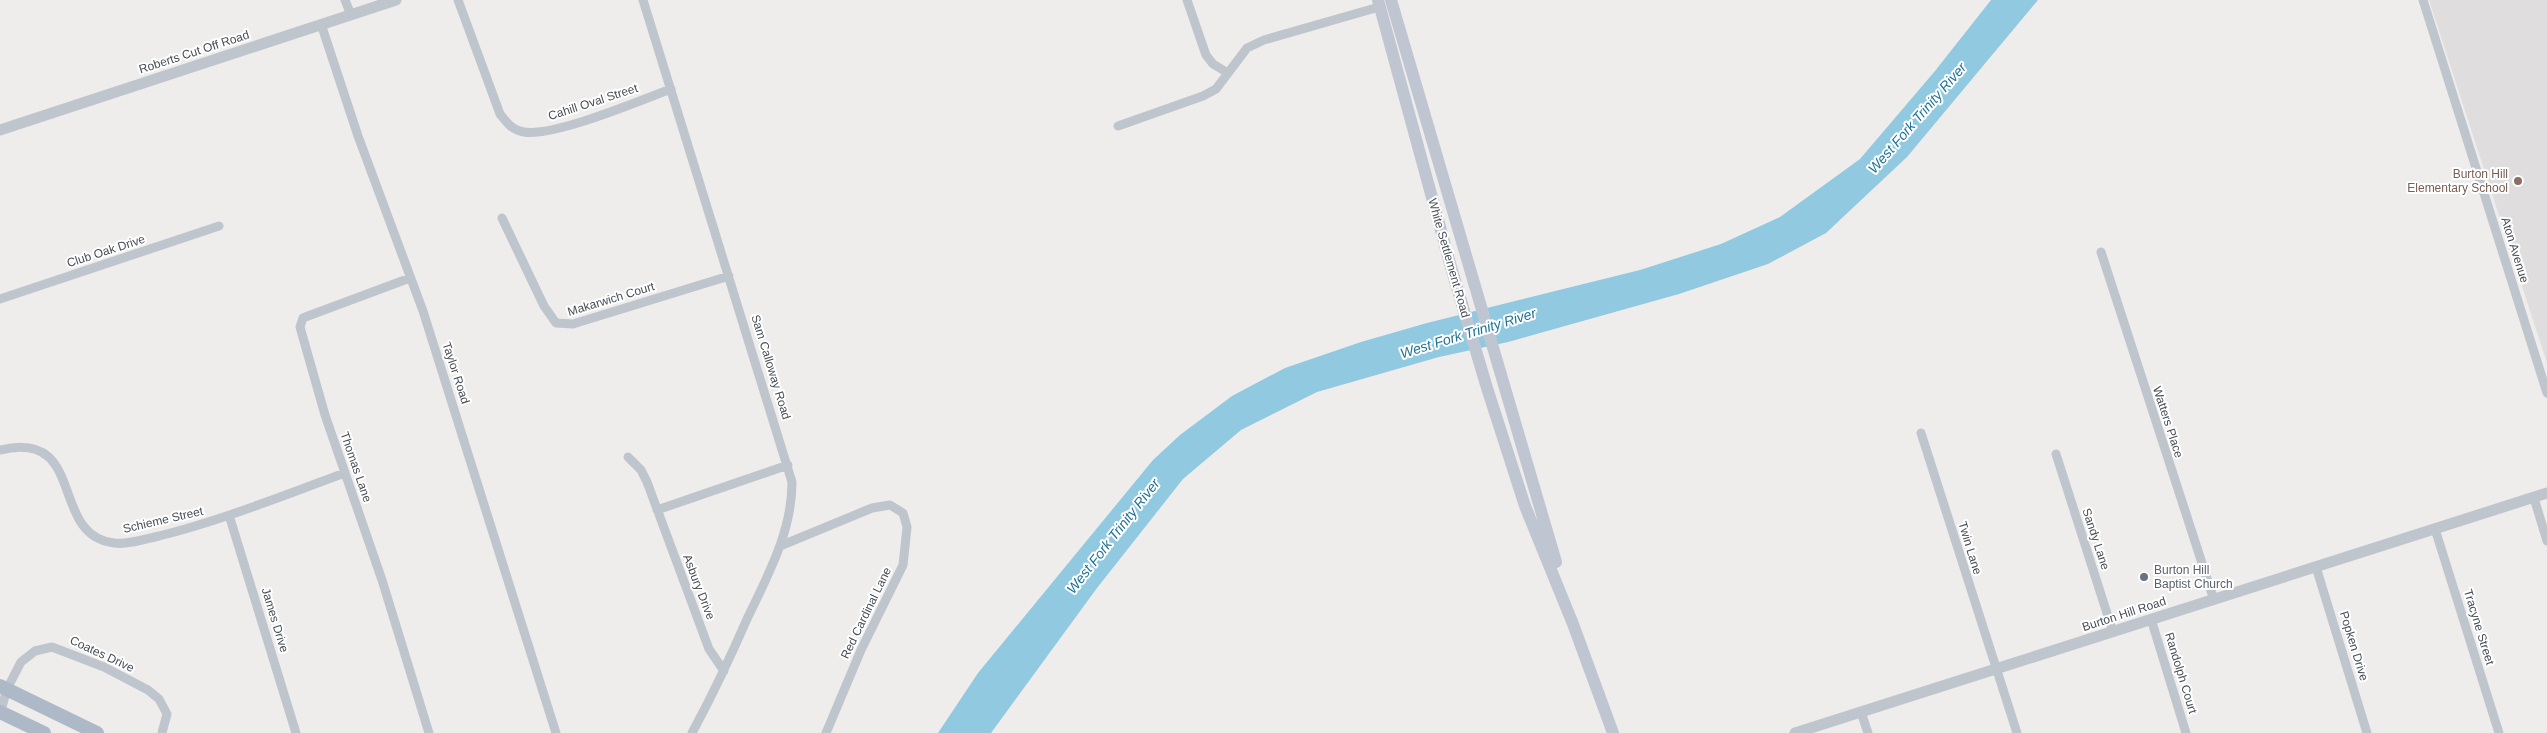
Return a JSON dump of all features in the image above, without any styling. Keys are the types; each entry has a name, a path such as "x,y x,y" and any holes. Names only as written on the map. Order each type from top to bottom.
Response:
{"main road":[{"name":"White Settlement Road","path":"1391,0 1573,624"},
{"name":"White Settlement Road","path":"1379,4 1451,267 1487,388 1525,506 1573,624 1613,733"},
{"path":"1389,40 1402,37"},
{"path":"3,688 97,733"},
{"path":"0,712 44,733"}],"street":[{"path":"346,0 351,15"},
{"name":"Roberts Cut Off Road","path":"0,130 396,0"},
{"name":"Cahill Oval Street","path":"458,0 500,114 510,127 523,132 541,132 563,127 671,89"},
{"name":"Sam Calloway Road","path":"643,0 792,482 792,507 780,546 724,671 692,733"},
{"path":"1187,0 1206,56 1212,64 1228,73"},
{"name":"Aton Avenue","path":"2423,0 2547,393"},
{"path":"1118,126 1203,96 1216,89 1247,48 1264,40 1379,4"},
{"name":"Taylor Road","path":"322,24 358,136 410,278 492,524 556,733"},
{"name":"Makarwich Court","path":"502,218 544,306 556,323 573,324 729,276"},
{"name":"Club Oak Drive","path":"0,299 219,226"},
{"name":"Watters Place","path":"2101,252 2214,600"},
{"name":"Thomas Lane","path":"410,278 308,316 300,322 325,415 382,580 429,733"},
{"name":"Twin Lane","path":"1921,434 2017,733"},
{"name":"Schieme Street","path":"0,450 20,445 33,447 46,454 57,468 79,520 91,535 114,543 142,540 180,531 345,473"},
{"name":"Sandy Lane","path":"2056,454 2112,632"},
{"name":"Asbury Drive","path":"628,457 641,470 709,650 724,671"},
{"path":"657,510 788,465"},
{"name":"Burton Hill Road","path":"1795,733 2547,493"},
{"path":"2534,498 2547,541"},
{"name":"Red Cardinal Lane","path":"780,546 872,508 890,505 903,513 907,527 903,566 861,650 826,733"},
{"name":"James Drive","path":"229,515 296,733"},
{"name":"Tracyne Street","path":"2435,529 2499,733"},
{"name":"Popken Drive","path":"2316,567 2367,733"},
{"name":"Randolph Court","path":"2151,619 2186,733"},
{"name":"Coates Drive","path":"0,712 3,688 21,662 43,648 58,648 104,667 160,698 167,714 162,733"},
{"path":"1861,712 1868,733"}],"shaded area":[{"name":"Burton Hill Elementary School","path":"2429,0 2547,0 2547,363"}],"water":[{"name":"West Fork Trinity River","path":"1991,0 2038,0 1907,157 1826,233 1768,264 1679,294 1508,342 1439,357 1317,392 1241,430 1183,479 1097,588 991,733 938,733 978,673 1153,460 1180,435 1232,396 1285,368 1361,342 1427,323 1640,270 1721,244 1780,217 1860,159 1935,71"}],"place":[{"name":"Burton Hill Elementary School","path":"2518,181"},
{"name":"Burton Hill Baptist Church","path":"2144,577"}]}
